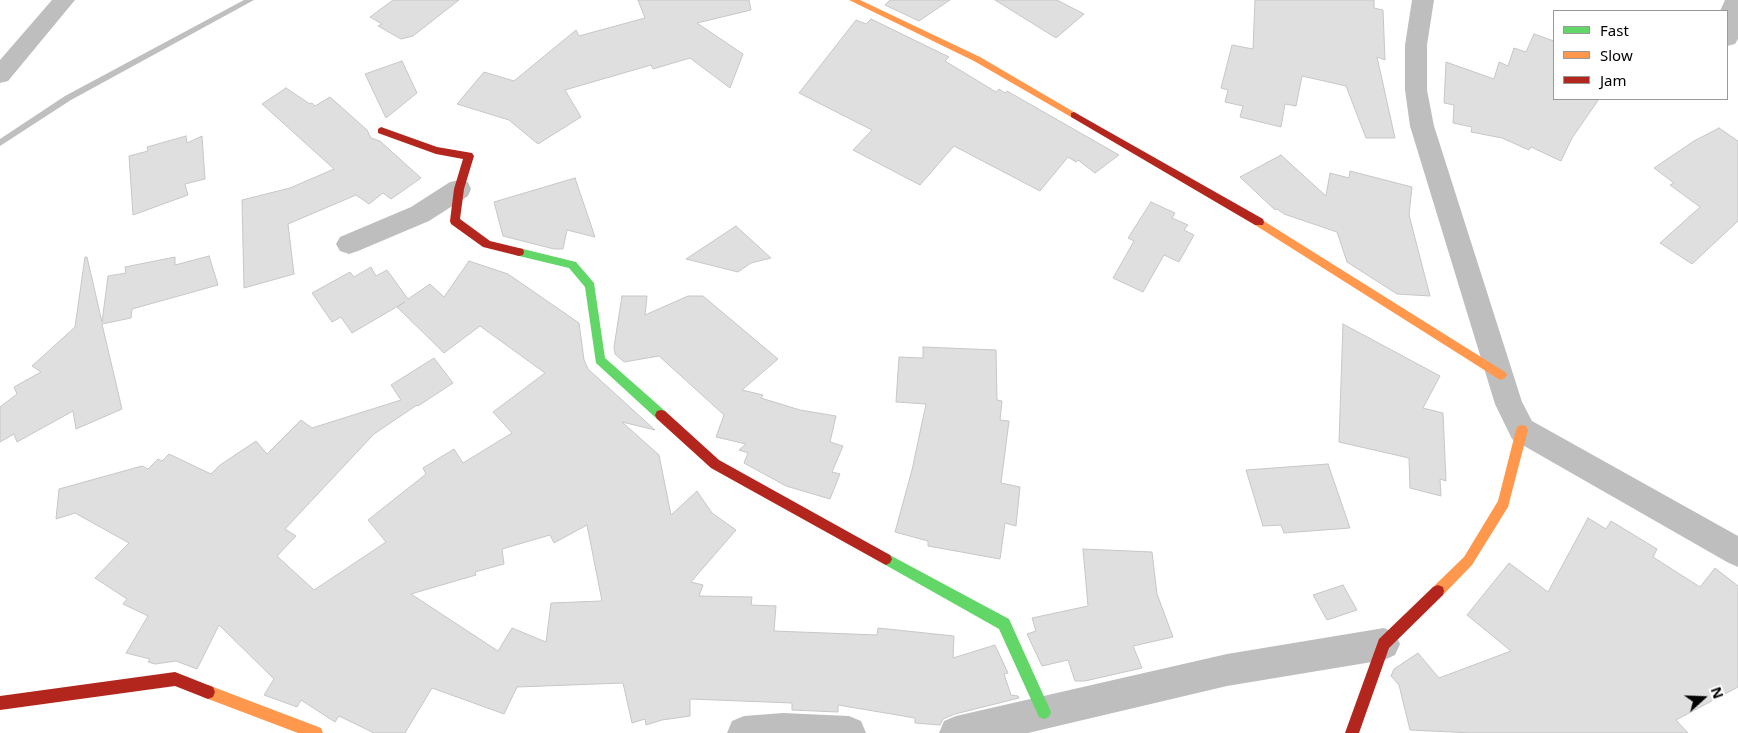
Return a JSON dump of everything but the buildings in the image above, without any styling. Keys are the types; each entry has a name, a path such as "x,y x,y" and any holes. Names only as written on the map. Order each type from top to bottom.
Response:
{"street":[{"path":"0,75 64,0"},
{"path":"853,0 977,59 1245,214 1500,375"},
{"path":"1423,0 1416,46 1416,90 1422,126 1509,404 1522,430 1738,552"},
{"path":"1728,18 1736,0"},
{"path":"1728,41 1738,52"},
{"path":"381,131 436,150 469,156 459,189 455,221 487,244 572,265 590,286 600,360 715,464 1004,624 1044,712"},
{"path":"349,244 420,214 459,189"},
{"path":"1352,733 1384,644 1468,561 1504,503 1522,430"},
{"path":"956,733 1228,670 1384,644"},
{"path":"0,703 175,679 316,733"},
{"path":"744,733 783,730 849,733"}],"waterway":[{"path":"0,143 68,98 250,0"}],"traffic: fast":[{"path":"519,252 572,265 590,286 600,360 661,415"},
{"path":"886,559 1004,624 1044,712"}],"traffic: slow":[{"path":"853,0 977,59 1074,115"},
{"path":"1259,222 1501,375"},
{"path":"1438,591 1468,561 1504,503 1522,430"},
{"path":"208,692 316,733"}],"traffic: jam":[{"path":"1074,115 1259,222"},
{"path":"381,131 436,150 469,156 459,189 455,221 487,244 519,252"},
{"path":"661,415 715,464 886,559"},
{"path":"1352,733 1384,644 1438,591"},
{"path":"0,703 175,679 208,692"}]}
